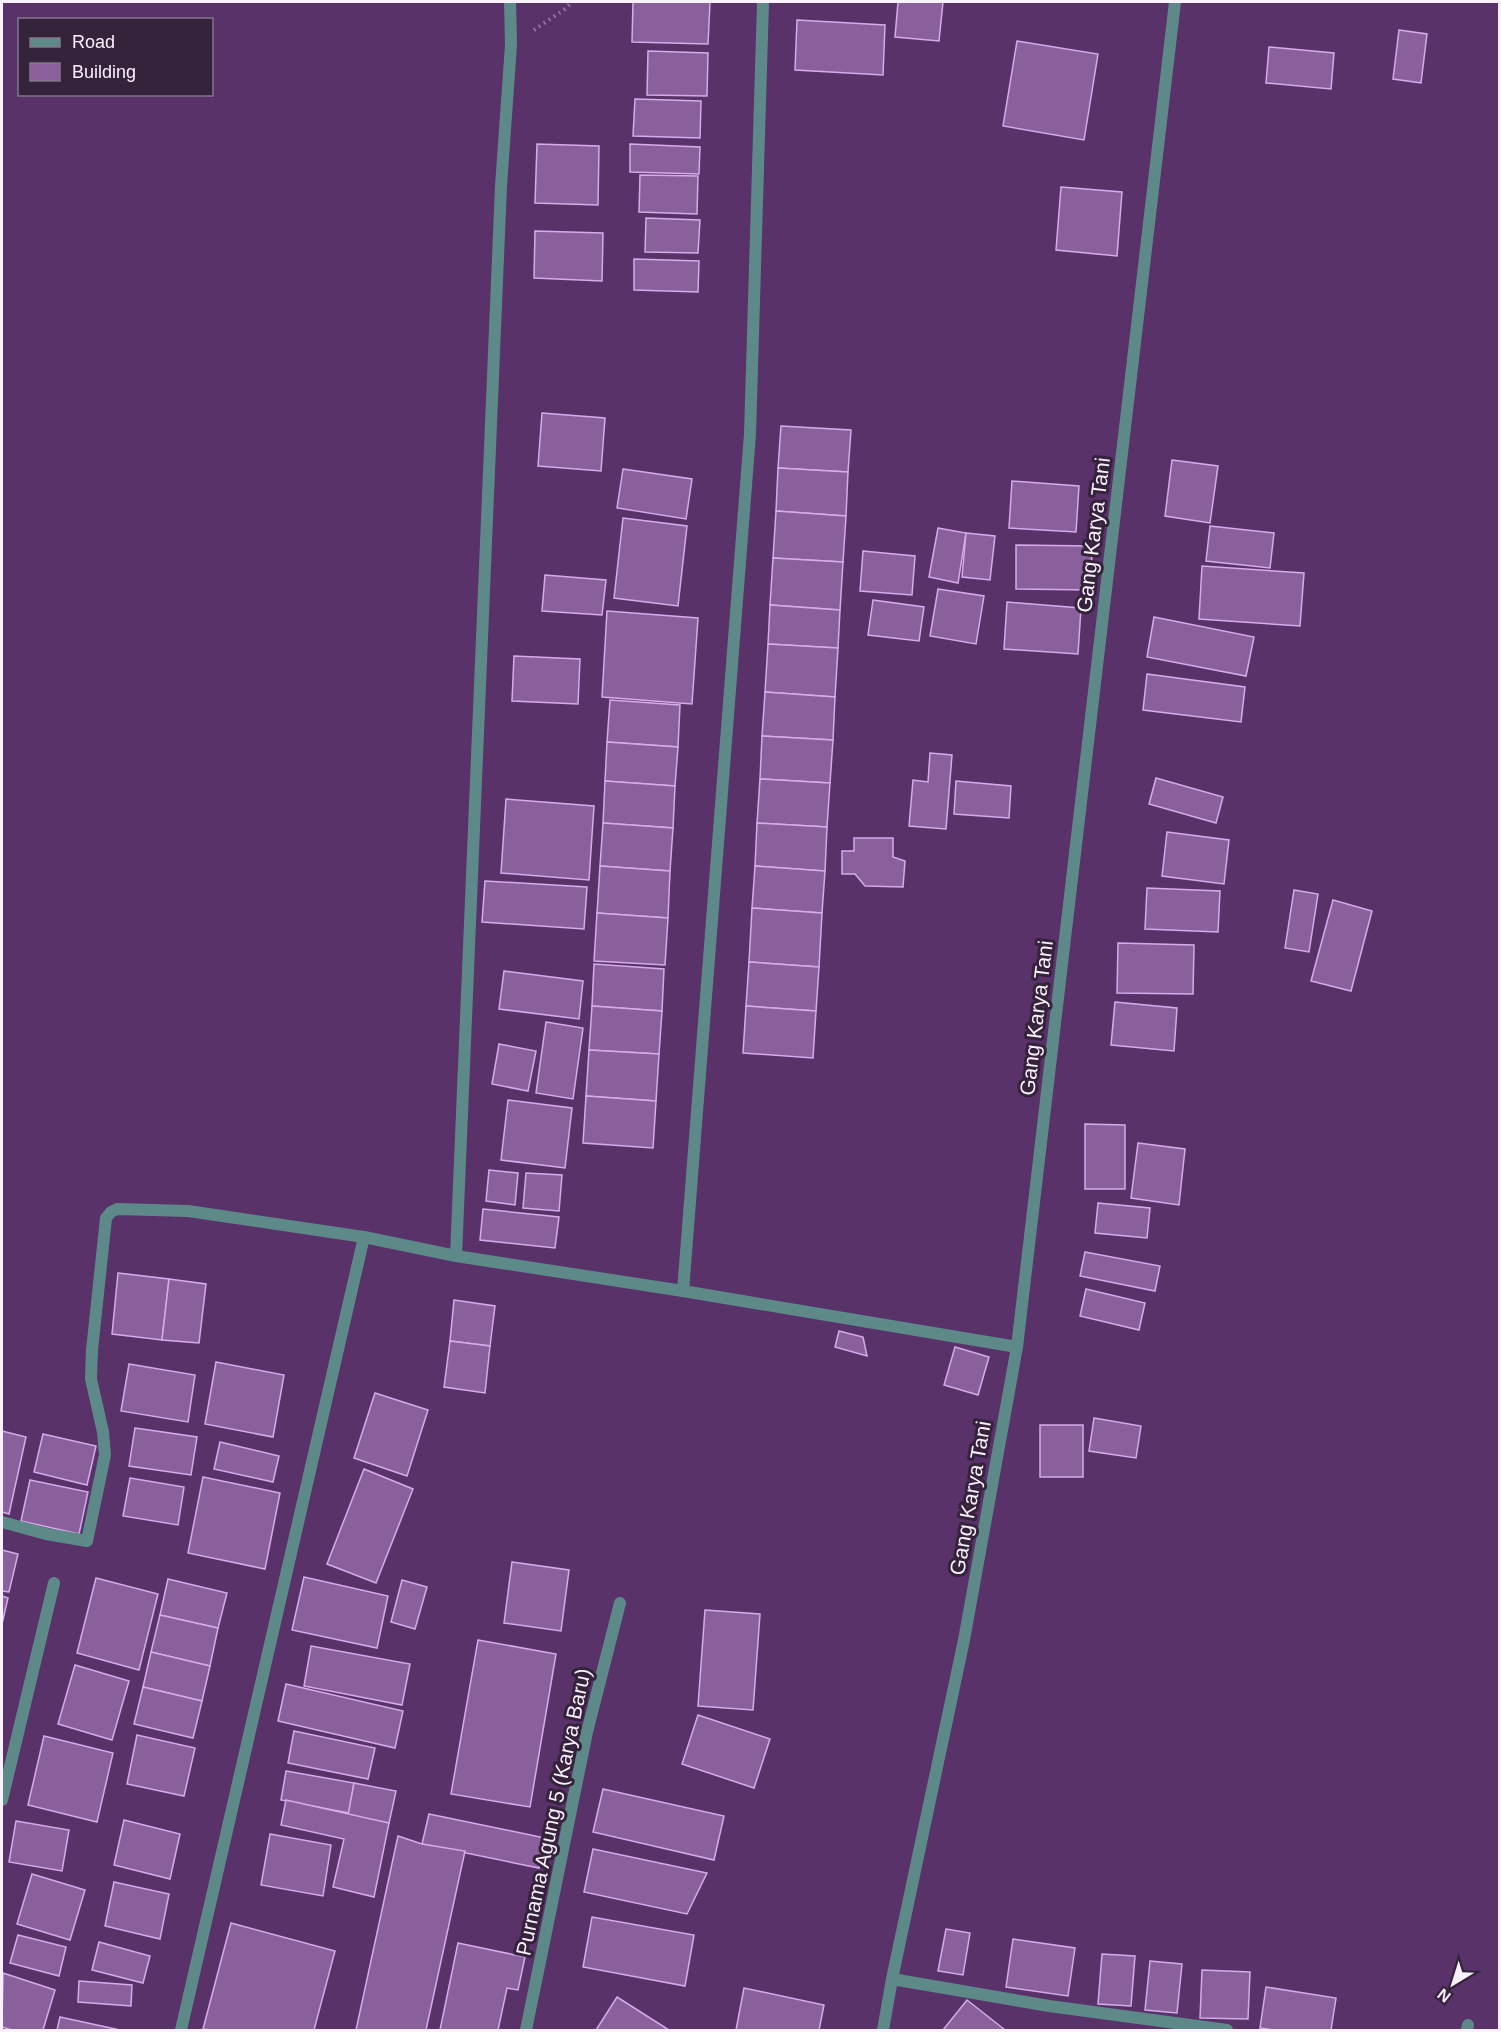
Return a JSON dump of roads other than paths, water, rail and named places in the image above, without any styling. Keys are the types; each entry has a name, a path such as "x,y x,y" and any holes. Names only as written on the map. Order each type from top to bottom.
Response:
{"street":[{"path":"456,1256 501,186 511,45 510,2"},
{"path":"683,1291 750,434 763,2"},
{"name":"Gang Karya Tani","path":"882,2031 964,1640 1017,1347 1175,2"},
{"path":"2,1522 46,1534 87,1541 105,1455 91,1369 106,1218 117,1209 188,1211 364,1237 456,1256 1017,1347"},
{"path":"181,2031 364,1237"},
{"path":"2,1800 54,1583"},
{"name":"Purnama Agung 5 (Karya Baru)","path":"526,2031 587,1732 620,1603"},
{"path":"892,1979 1049,2006 1227,2031"}]}
